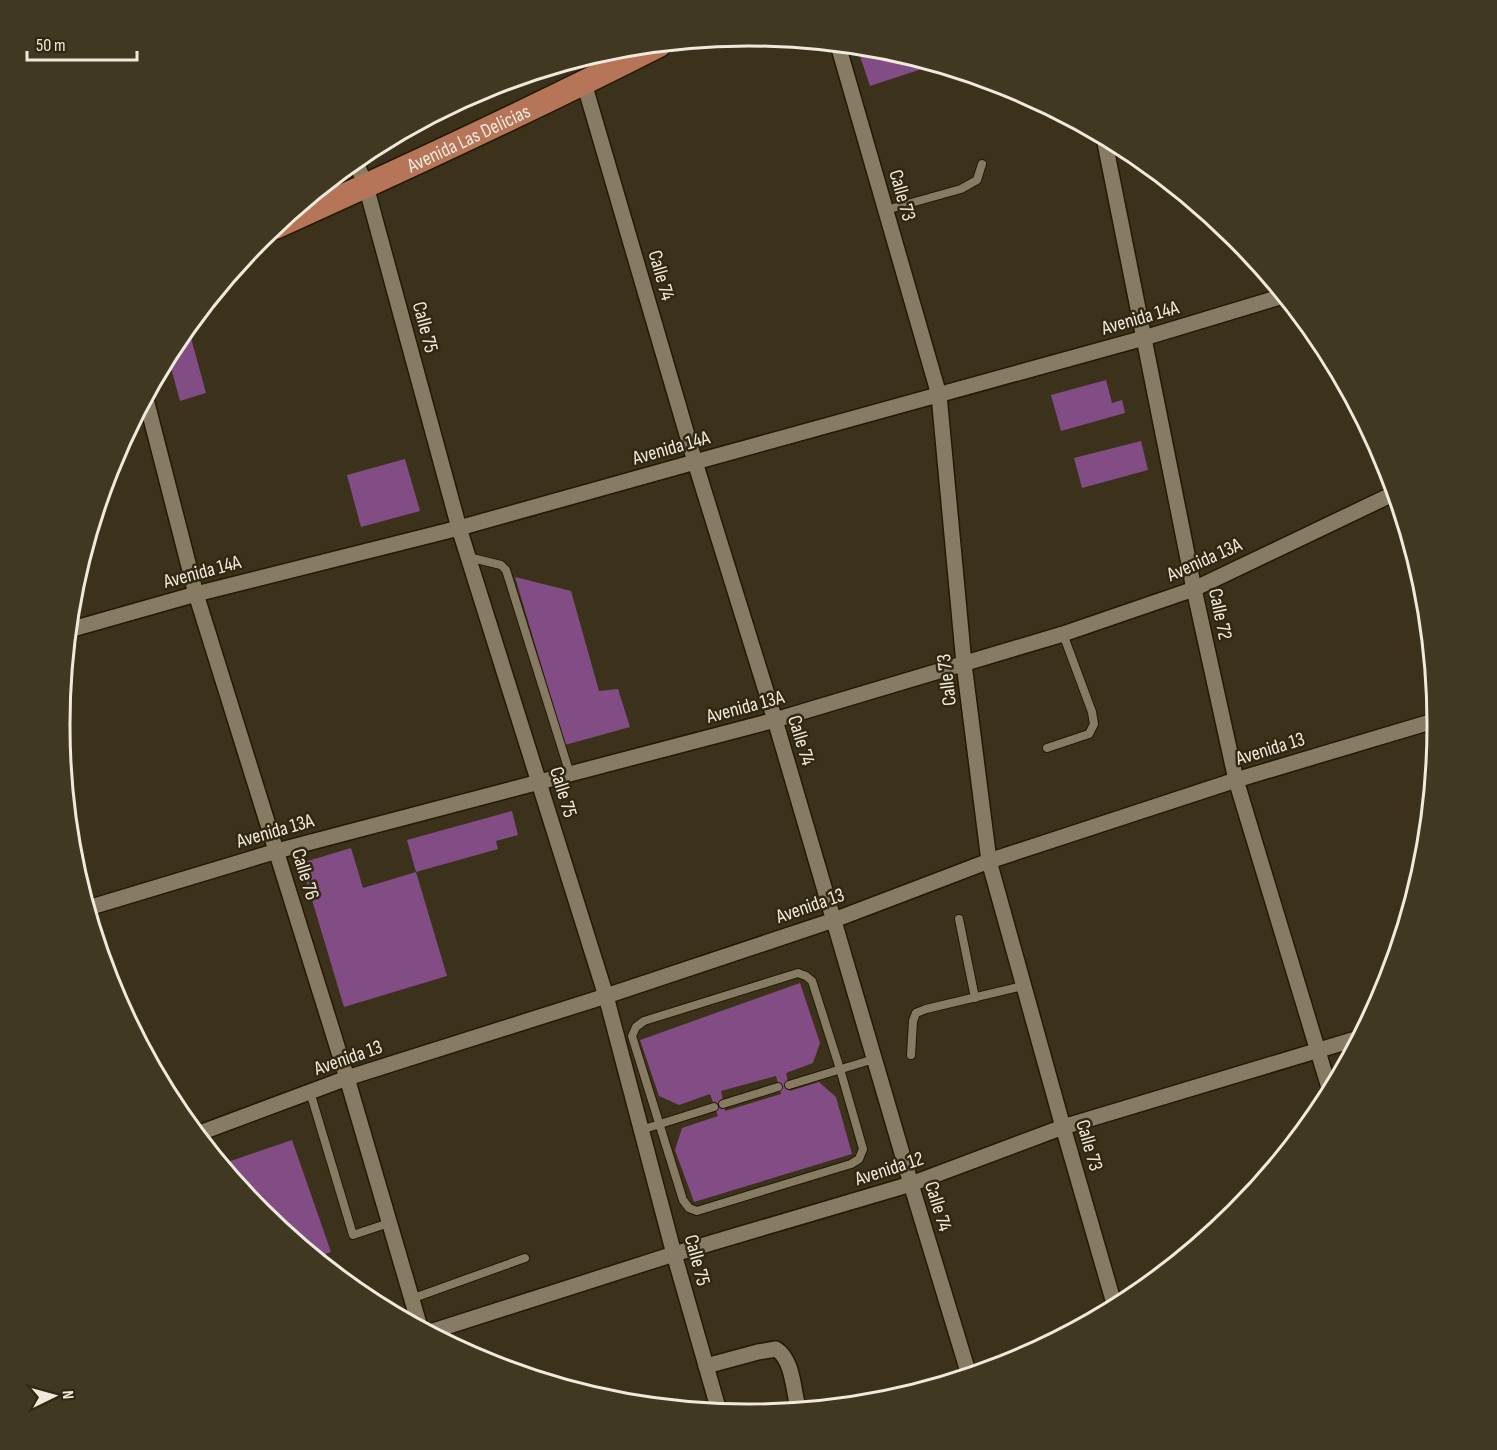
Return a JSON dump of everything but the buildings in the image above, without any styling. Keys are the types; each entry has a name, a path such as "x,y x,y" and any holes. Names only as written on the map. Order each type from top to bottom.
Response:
{"main road":[{"name":"Avenida Las Delicias","path":"320,199 361,174 584,83 637,56"},
{"path":"340,183 571,71"}],"street":[{"name":"Calle 73","path":"840,53 939,395 964,664 989,861 1112,1297"},
{"name":"Calle 74","path":"584,83 695,462 775,720 910,1184 967,1367"},
{"name":"Calle 72","path":"1106,149 1194,589 1236,780 1327,1080"},
{"name":"Calle 75","path":"361,174 459,528 606,996 674,1254 717,1403"},
{"name":"Avenida 14A","path":"77,628 196,594 459,528 1143,338 1276,298"},
{"name":"Calle 76","path":"149,409 196,594 277,851 417,1317"},
{"name":"Avenida 13A","path":"95,907 277,851 775,720 1063,634 1194,589 1387,497"},
{"name":"Avenida 13","path":"205,1131 346,1078 606,996 834,920 989,861 1236,780 1427,723"},
{"name":"Avenida 12","path":"439,1329 674,1254 910,1184 1063,1127 1348,1041"},
{"path":"706,1366 776,1349 782,1353 786,1361 797,1402"}],"lane":[{"path":"886,210 961,189 976,180 982,164"},
{"path":"468,557 501,565 506,570 570,774"},
{"path":"1047,748 1089,734 1094,724 1092,712 1063,634"},
{"path":"959,919 975,998"},
{"path":"798,973 812,981 863,1149 859,1159 852,1164 697,1211 689,1208 683,1200 659,1124 633,1036 636,1027 644,1021 798,973"},
{"path":"911,1055 913,1021 916,1013 1023,986"},
{"path":"789,1085 874,1059"},
{"path":"723,1104 778,1088"},
{"path":"310,1092 353,1235 389,1223"},
{"path":"641,1130 714,1107"},
{"path":"411,1299 525,1258"}]}
